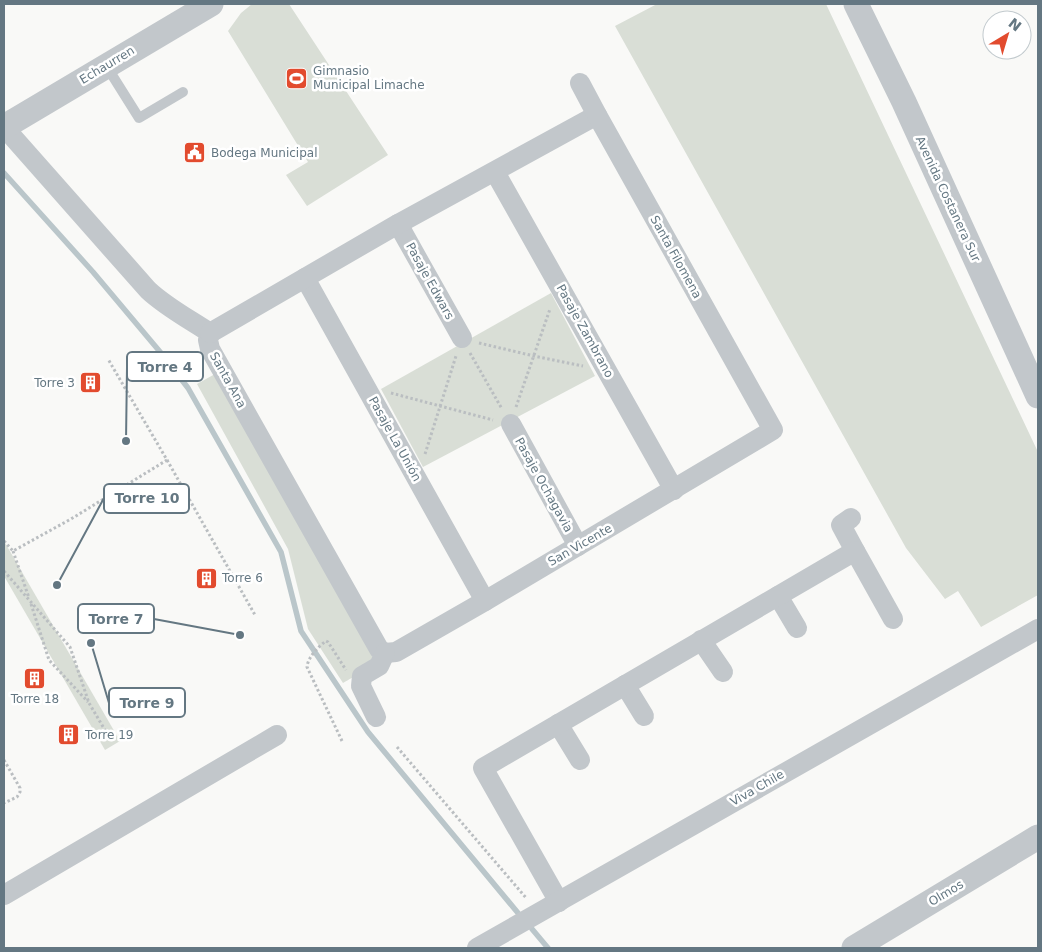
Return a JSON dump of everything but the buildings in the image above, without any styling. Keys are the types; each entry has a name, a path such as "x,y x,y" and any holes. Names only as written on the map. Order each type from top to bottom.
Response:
{"street":[{"name":"Echaurren","path":"4,127 211,4"},
{"name":"Avenida Costanera Sur","path":"856,4 904,102 1038,396"},
{"name":"Santa Filomena","path":"580,82 773,430"},
{"path":"4,127 148,290 162,302 210,333 398,224 597,115"},
{"name":"Pasaje Zambrano","path":"495,172 674,490"},
{"name":"Pasaje Edwars","path":"398,224 462,338"},
{"name":"Pasaje La Unión","path":"305,278 485,601"},
{"name":"Santa Ana","path":"210,333 208,340 210,348 379,649 385,653"},
{"name":"Pasaje Ochagavia","path":"511,424 578,546"},
{"name":"San Vicente","path":"385,653 396,652 485,601 773,430"},
{"path":"851,518 841,525 893,619"},
{"path":"558,902 483,768 855,551"},
{"path":"778,596 797,628"},
{"name":"Viva Chile","path":"477,948 1038,629"},
{"path":"701,640 722,672"},
{"path":"376,717 361,686 361,681 362,676 379,666 385,653"},
{"path":"625,685 644,716"},
{"path":"558,724 580,760"},
{"path":"4,895 277,735"},
{"name":"Olmos","path":"854,948 1038,837"}],"lane":[{"path":"106,66 139,118 183,92"}],"path":[{"path":"511,424 558,284"},
{"path":"462,338 534,356 608,371"},
{"path":"417,478 462,338"},
{"path":"462,338 511,424"},
{"path":"108,359 255,615"},
{"path":"366,386 511,424"},
{"path":"13,552 71,520 167,460"},
{"path":"4,541 13,552 49,660 89,703"},
{"path":"4,571 70,647 89,703 112,742"},
{"path":"342,741 307,667 307,663 321,645 328,642 352,679 361,681"},
{"path":"397,747 538,913"},
{"path":"4,760 20,788 17,797 4,803"}],"shaded area":[{"name":"Gimnasio Municipal Limache","path":"252,4 289,4 388,155 307,206 286,175 308,162 228,31 241,13"},
{"path":"657,4 826,4 1038,452 1038,595 981,627 958,591 945,599 906,548 615,26"},
{"path":"551,293 595,376 423,467 381,389"},
{"path":"215,374 373,655 370,665 366,669 343,683 308,629 288,549 197,384"},
{"path":"4,541 120,741 105,750 4,576"}],"waterway":[{"path":"4,173 93,272 188,388 281,552 301,631 368,732 518,913"},
{"path":"532,929 548,948"}],"place":[{"name":"Gimnasio Municipal Limache","path":"297,78"},
{"name":"Bodega Municipal","path":"195,153"},
{"name":"Torre 3","path":"91,383"},
{"name":"Torre 4","path":"126,441"},
{"name":"Torre 6","path":"206,578"},
{"name":"Torre 10","path":"57,585"},
{"name":"Torre 7","path":"240,635"},
{"name":"Torre 9","path":"91,643"},
{"name":"Torre 18","path":"35,678"},
{"name":"Torre 19","path":"69,735"}]}
